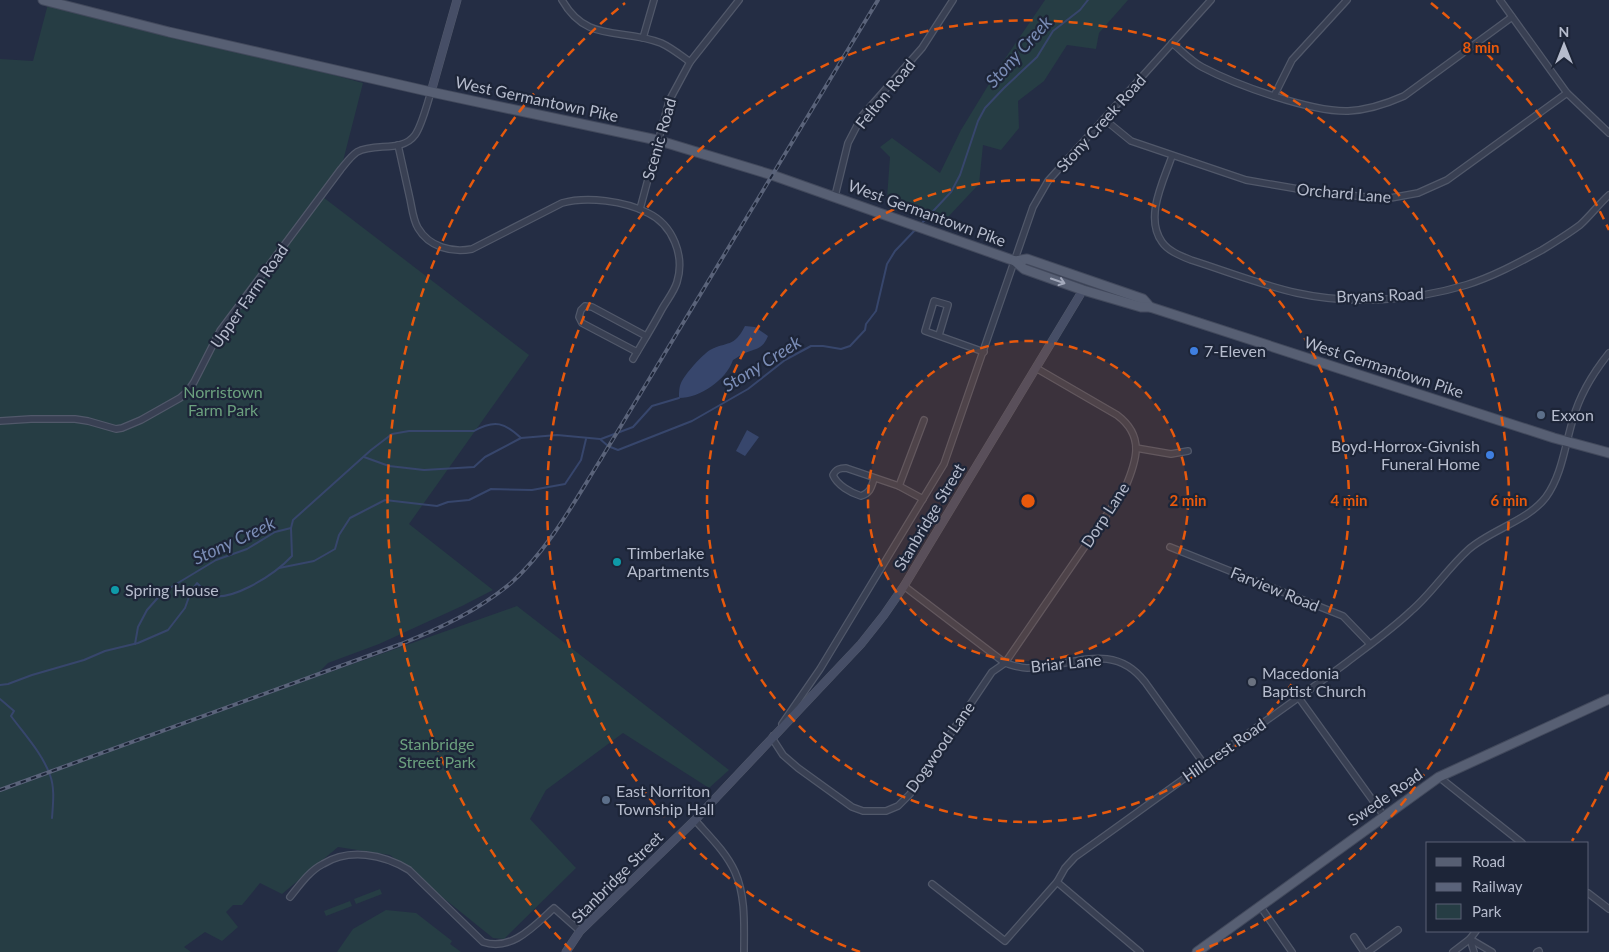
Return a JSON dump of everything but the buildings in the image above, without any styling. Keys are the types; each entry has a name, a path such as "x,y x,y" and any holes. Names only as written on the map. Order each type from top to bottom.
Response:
{"main road":[{"name":"West Germantown Pike","path":"43,0 169,32 432,92 657,140 835,196 1015,261 1024,269 1083,290 1141,307 1150,307 1568,442 1609,453"},
{"name":"West Germantown Pike","path":"1015,261 1027,259 1144,299 1150,307"},
{"name":"Swede Road","path":"1197,952 1439,777 1609,699"}],"street":[{"path":"457,0 432,92 416,132 406,142 398,146 417,227 427,238 440,247 464,251 472,249 569,201 595,199 640,209 655,216 670,233 678,250 679,273 675,288 633,359"},
{"path":"562,0 569,12 579,22 590,28 660,43 676,51 690,62"},
{"path":"643,38 654,0"},
{"name":"Scenic Road","path":"640,209 668,101 690,62 739,0"},
{"name":"Felton Road","path":"835,196 848,143 862,116 922,48 953,0"},
{"name":"Stony Creek Road","path":"1015,261 1032,207 1048,181 1211,0"},
{"path":"1274,96 1292,60 1347,0"},
{"path":"1500,0 1567,93 1609,133"},
{"path":"1172,43 1200,66 1219,75 1274,96 1326,109 1347,111 1385,105 1404,96 1512,17"},
{"name":"Orchard Lane","path":"1104,119 1131,141 1246,180 1278,186 1385,199 1400,198 1418,193 1447,180 1567,93"},
{"name":"Upper Farm Road","path":"0,421 75,419 116,429 122,428 180,398 194,382 220,332 347,162 356,153 366,149 398,146"},
{"name":"Bryans Road","path":"1172,156 1156,209 1157,232 1162,242 1179,255 1191,260 1297,293 1328,297 1361,299 1398,298 1426,294 1468,284 1530,257 1556,241 1580,224 1609,194"},
{"name":"Stanbridge Street","path":"772,738 820,669 944,464 1015,261"},
{"name":"Stanbridge Street","path":"566,952 580,932 695,820 862,644 904,586 1083,290"},
{"path":"938,335 948,305 934,301 925,331 984,352"},
{"path":"637,352 582,323 579,317 581,310 585,306 592,307 646,336"},
{"name":"Hillcrest Road","path":"932,884 1005,941 1058,882 1065,868 1075,858 1204,764 1299,698 1411,612 1428,595 1455,562 1474,545 1536,508 1546,497 1555,480 1568,442 1579,400 1592,375 1609,353"},
{"name":"Dorp Lane","path":"1005,663 1125,488 1136,459 1136,448 1128,423 1036,368"},
{"path":"898,486 924,420"},
{"path":"1136,448 1171,454 1188,451"},
{"path":"874,479 871,490 860,496 839,484 833,475 840,468 846,468 898,486 923,499"},
{"name":"Farview Road","path":"1170,547 1343,616 1370,644"},
{"name":"Briar Lane","path":"904,586 1005,663 1032,668 1094,658 1118,660 1129,666 1142,677 1204,764"},
{"name":"Dogwood Lane","path":"772,738 783,755 793,764 852,807 863,811 886,811 898,806 910,794 992,672 1005,663"},
{"path":"1299,698 1384,816"},
{"path":"1439,777 1521,842"},
{"path":"695,820 718,847 734,870 740,885 744,924 744,952"},
{"path":"290,897 311,872 322,864 339,857 357,854 376,856 394,862 408,870 489,946 506,947 516,943 554,908 580,932"},
{"path":"1058,882 1140,952"},
{"path":"1589,894 1609,910"},
{"path":"1260,906 1292,952"},
{"path":"1368,952 1398,930"},
{"path":"1453,952 1470,939 1475,932"},
{"path":"1354,937 1364,952"},
{"path":"1470,939 1474,952"},
{"path":"1470,939 1492,952"}],"green space":[{"path":"1045,0 1128,0 1099,33 1096,49 1067,45 1044,81 1018,101 1019,128 1001,150 983,145 979,184 948,217 887,198 890,157 880,147 892,138 940,173 961,130 1000,66"},
{"name":"Norristown Farm Park","path":"48,4 294,64 363,83 343,161 319,194 529,355 409,524 493,590 379,644 328,663 313,678 517,606 729,770 709,788 623,733 546,790 530,819 576,868 504,939 493,938 390,855 338,847 282,894 260,883 242,905 233,905 226,912 238,927 222,941 205,932 184,947 191,952 0,952 0,59 33,61"},
{"path":"380,889 382,894 356,904 354,899"},
{"path":"350,901 352,906 326,916 324,911"},
{"path":"386,910 416,913 452,941 450,944 461,952 337,952 353,929"}],"water":[{"path":"745,326 755,327 768,336 764,344 733,360 725,374 711,386 695,395 679,398 681,383 694,365 710,350 734,341"},
{"path":"747,430 759,437 745,456 736,451"}],"waterway":[{"name":"Stony Creek","path":"921,224 951,192 960,175 978,121 985,108 1037,57 1053,31 1080,10 1088,0"},
{"name":"Stony Creek","path":"0,685 84,660 105,651 138,643 168,630 185,608 191,591 197,583 202,588 203,593 213,596 225,596 263,579 292,556 291,528 293,520 371,450 392,434 409,431 474,431 488,425 499,424 510,429 521,438 557,435 600,439 608,446 618,450 692,421 748,389 785,360 811,346 841,349 850,346 865,330 866,324 876,311 887,264 895,251 916,229"},
{"name":"Stony Creek","path":"601,439 633,427 652,406 679,398"},
{"name":"Stony Creek","path":"364,457 389,466 424,470 474,467 485,457 521,438"},
{"name":"Stony Creek","path":"279,568 314,561 335,549 339,535 350,518 385,500 437,506 448,502 469,500 491,489 532,490 565,484 581,460 586,439"},
{"name":"Stony Creek","path":"135,644 138,627 147,610 163,592 216,560 247,549 275,532 291,528"},
{"path":"0,699 14,711 11,716 38,751 47,767 53,785 52,818"}],"railway":[{"path":"0,790 401,644 458,618 485,602 511,583 525,570 571,508 878,0"}],"place":[{"name":"7-Eleven","path":"1194,351"},
{"name":"Exxon","path":"1541,415"},
{"name":"Boyd-Horrox-Givnish Funeral Home","path":"1490,455"},
{"name":"Timberlake Apartments","path":"617,562"},
{"name":"Spring House","path":"115,590"},
{"name":"Macedonia Baptist Church","path":"1252,682"},
{"name":"East Norriton Township Hall","path":"606,800"}],"park label":[{"name":"Stanbridge Street Park","path":"437,753"}]}
